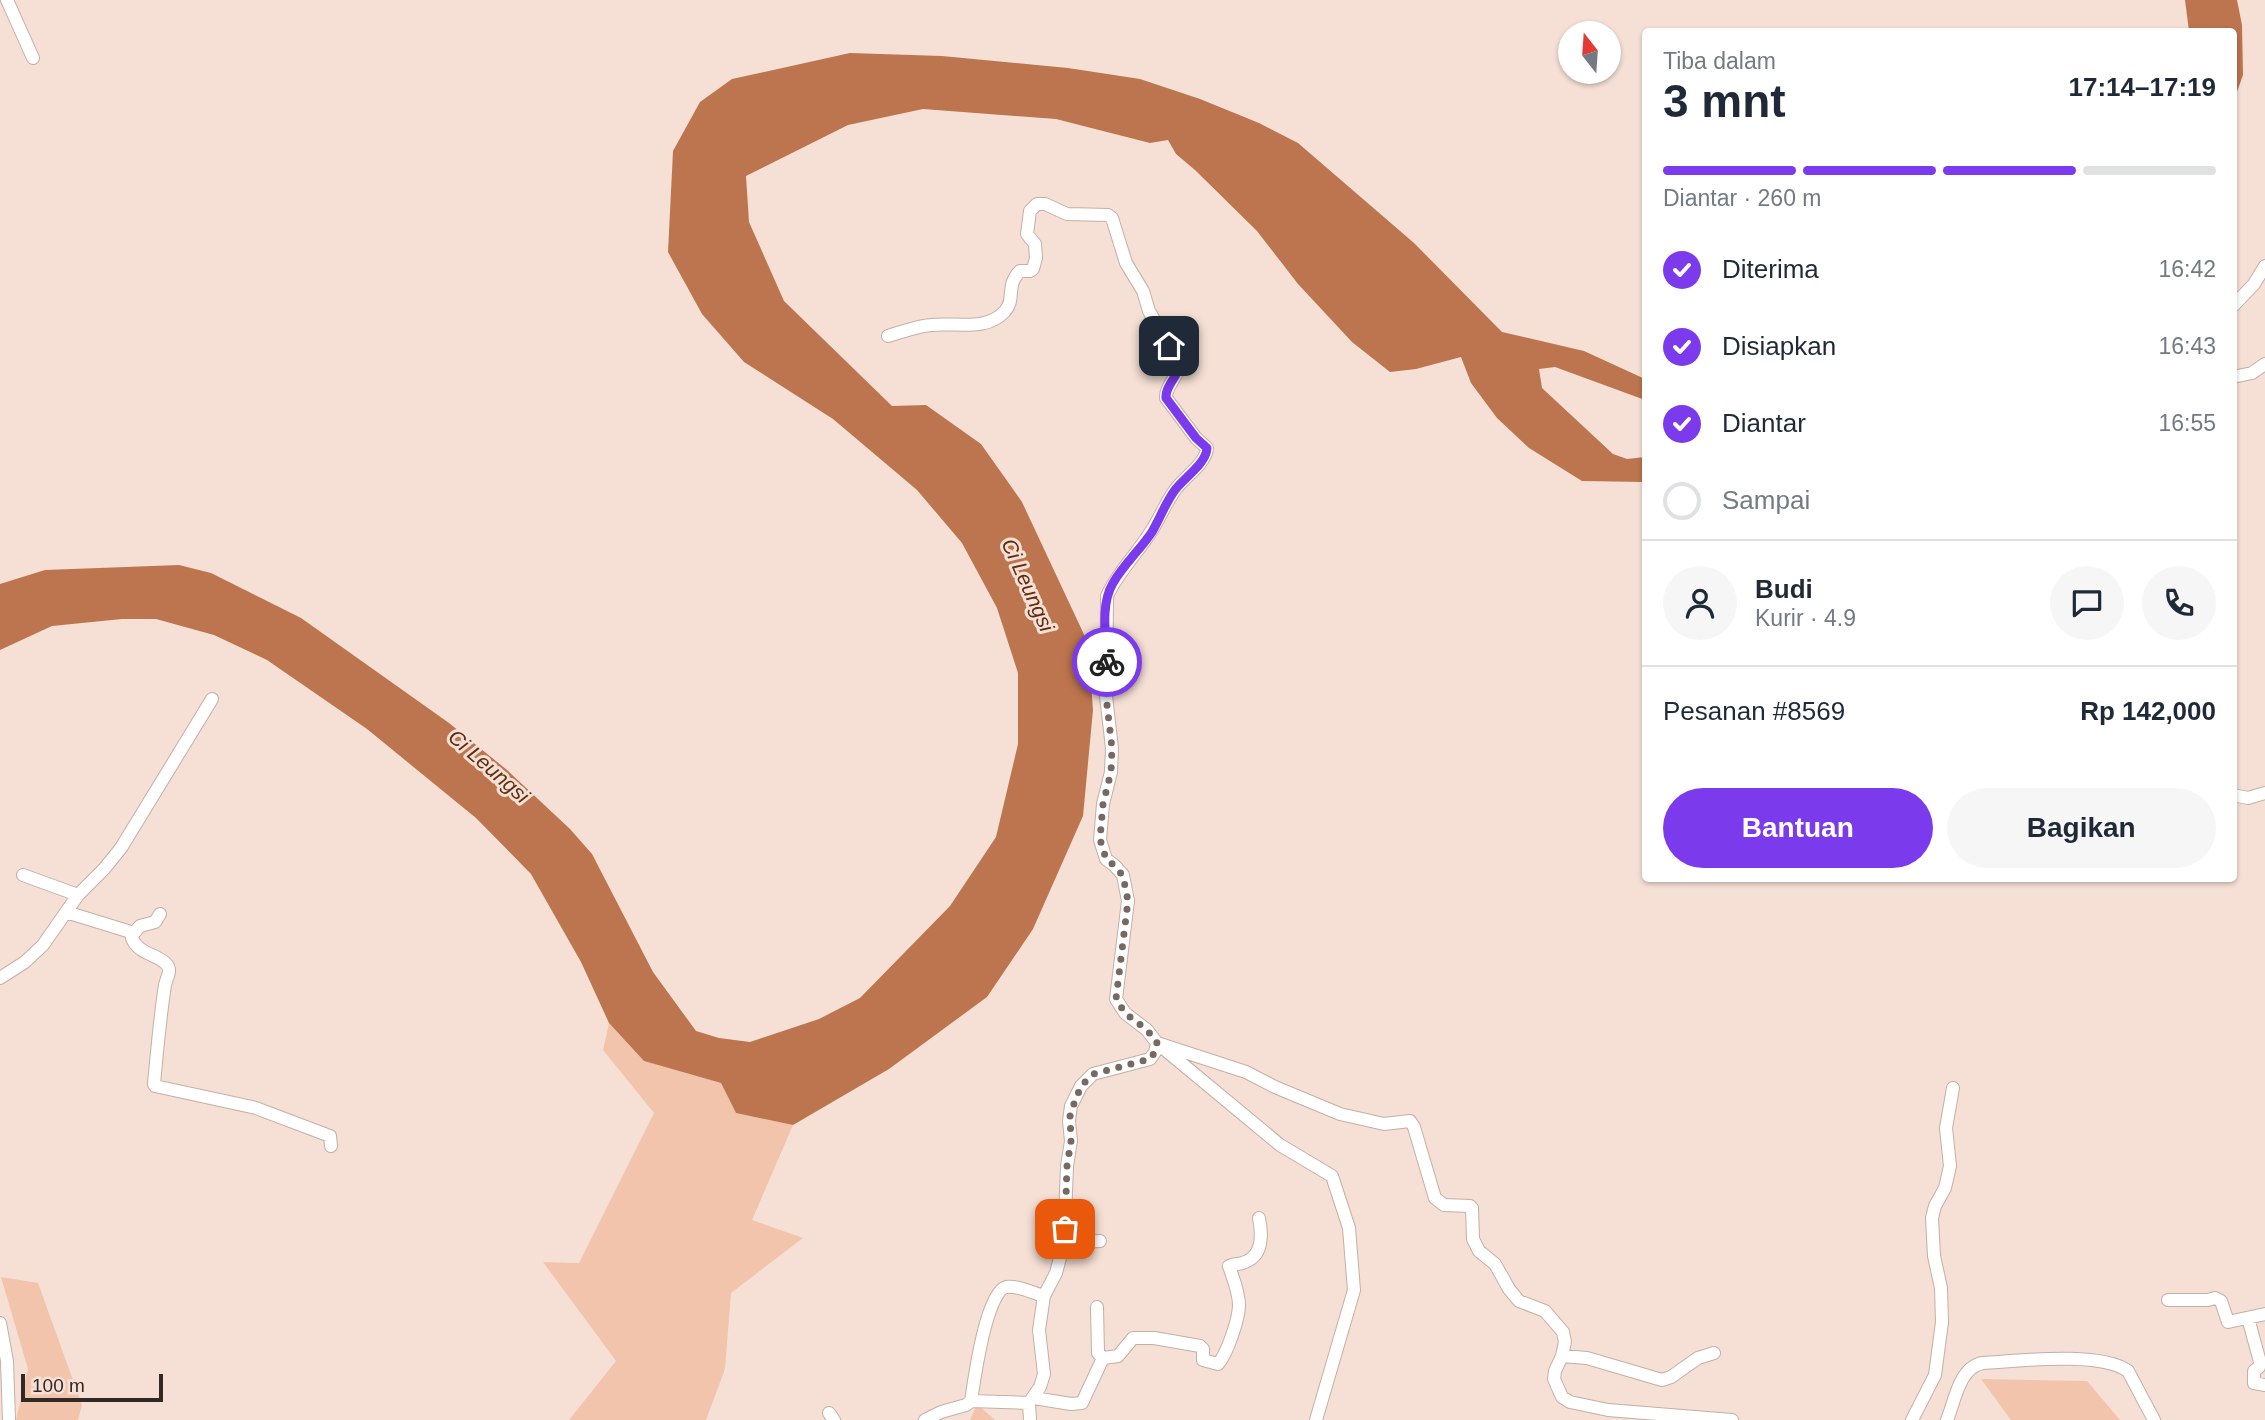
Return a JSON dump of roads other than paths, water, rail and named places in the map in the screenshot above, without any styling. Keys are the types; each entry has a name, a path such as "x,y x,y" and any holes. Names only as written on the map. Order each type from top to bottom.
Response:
{"street":[{"path":"7,0 33,58"},
{"path":"888,336 922,326 981,323 996,319 1006,311 1015,275 1020,271 1033,269 1036,258 1035,244 1027,234 1030,211 1037,204 1045,204 1067,214 1108,215 1112,218 1126,263 1143,291 1149,311 1174,358 1178,370 1167,390 1166,398 1196,438 1207,448 1207,453 1174,491 1152,532 1113,582 1107,596 1106,696 1112,748 1111,772 1103,804 1100,839 1106,859 1123,876 1128,901 1116,999 1125,1013 1147,1030 1157,1042 1280,1145 1332,1175 1349,1228 1354,1290 1316,1420"},
{"path":"2237,302 2254,284 2265,266"},
{"path":"2237,376 2252,373 2265,364"},
{"path":"0,978 43,945 78,895 121,848 212,699"},
{"path":"2237,796 2248,799 2265,793"},
{"path":"23,875 78,895"},
{"path":"66,912 134,933"},
{"path":"160,914 155,922 140,926 132,939 137,948 169,967 157,1050 155,1086 256,1108 330,1136 331,1146"},
{"path":"1030,1420 1031,1401 1042,1383 1044,1374 1039,1330 1044,1296 1055,1273 1064,1243 1071,1106 1081,1086 1093,1074 1150,1059 1157,1042"},
{"path":"1157,1042 1246,1072 1340,1114 1384,1124 1410,1121 1434,1198 1444,1205 1467,1205 1472,1208 1473,1239 1479,1251 1490,1258 1519,1301 1545,1311 1563,1332 1565,1342 1554,1379 1559,1393 1570,1402 1608,1410 1732,1420"},
{"path":"1912,1420 1935,1375 1942,1322 1941,1288 1934,1256 1932,1218 1938,1198 1945,1188 1950,1166 1947,1128 1953,1088"},
{"path":"1103,1358 1118,1356 1130,1340 1139,1337 1200,1346 1203,1349 1203,1360 1218,1364 1231,1340 1240,1305 1229,1266 1246,1262 1256,1253 1263,1236 1259,1218"},
{"path":"1064,1243 1100,1241"},
{"path":"971,1401 984,1332 998,1292 1007,1287 1044,1296"},
{"path":"2168,1300 2215,1298 2221,1301 2228,1322 2265,1314"},
{"path":"1097,1307 1098,1353 1103,1358"},
{"path":"2248,1318 2260,1362 2254,1371 2254,1383 2265,1385"},
{"path":"0,1323 8,1361 9,1420"},
{"path":"1562,1356 1587,1358 1662,1380 1671,1377 1698,1358 1714,1353"},
{"path":"925,1420 971,1401 1082,1403 1103,1358"},
{"path":"1947,1420 1963,1378 1973,1366 2050,1358 2102,1361 2122,1367 2127,1371 2154,1420"}],"water":[{"path":"2185,0 2237,0 2242,25 2243,75 2237,92 2237,28 2217,28 2216,22 2215,28 2189,28"},
{"path":"850,53 942,56 1068,68 1140,79 1200,99 1259,123 1298,143 1414,243 1502,332 1584,351 1642,378 1642,399 1555,367 1539,369 1542,388 1613,454 1627,459 1642,457 1642,482 1582,481 1529,448 1497,418 1471,383 1461,357 1416,369 1390,372 1352,342 1298,284 1257,231 1176,154 1168,140 1150,143 1056,119 923,109 848,125 746,176 749,222 784,301 892,406 926,405 981,444 1022,502 1088,643 1093,710 1083,816 1033,929 987,997 889,1069 793,1125 736,1113 721,1083 644,1061 609,1023 581,962 531,874 476,818 367,729 267,660 214,635 156,619 122,619 52,626 0,650 0,584 45,570 179,565 211,573 301,618 449,723 507,770 570,829 592,854 653,972 696,1031 719,1038 750,1042 819,1019 860,998 950,906 996,837 1018,744 1018,673 997,608 962,543 917,490 833,419 744,362 702,314 668,252 673,151 700,102 732,79"}],"waterway":[{"name":"Ci Leungsi","path":"2215,0 2217,28"}]}
